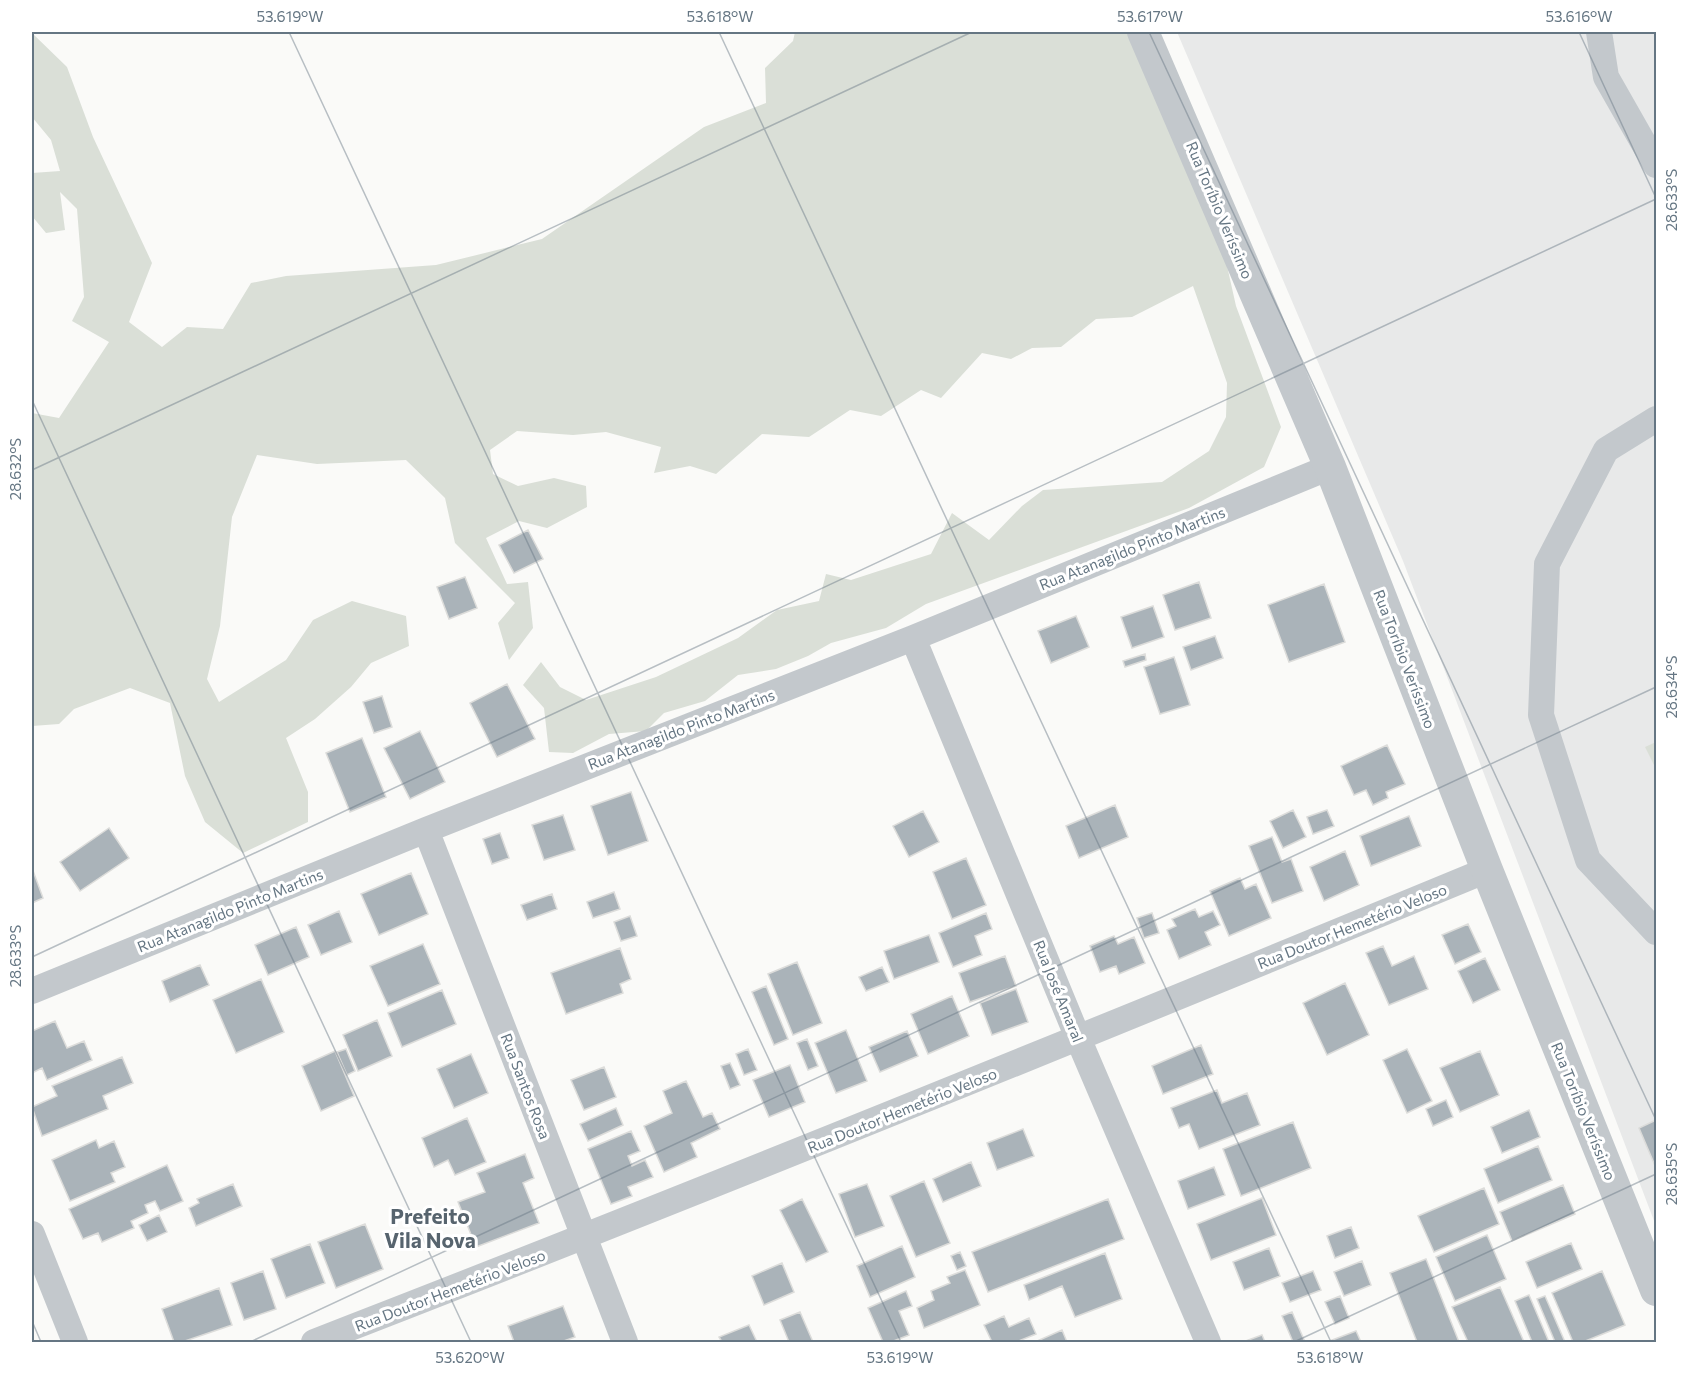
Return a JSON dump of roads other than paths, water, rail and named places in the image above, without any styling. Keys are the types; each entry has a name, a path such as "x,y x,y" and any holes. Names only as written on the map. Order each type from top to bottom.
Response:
{"street":[{"name":"Rua Toríbio Veríssimo","path":"1143,32 1330,467 1487,870 1656,1290"},
{"path":"1599,32 1606,76 1656,165"},
{"path":"1656,419 1606,450 1547,564 1541,715 1588,860 1656,932"},
{"name":"Rua Atanagildo Pinto Martins","path":"32,991 426,830 914,638 1330,467"},
{"name":"Rua José Amaral","path":"914,638 1078,1038 1208,1342"},
{"name":"Rua Santos Rosa","path":"426,830 626,1342"},
{"name":"Rua Doutor Hemetério Veloso","path":"314,1342 585,1238 1487,870"},
{"path":"32,1234 75,1342"}],"district":[{"name":"Prefeito Vila Nova","path":"430,1227"}]}
